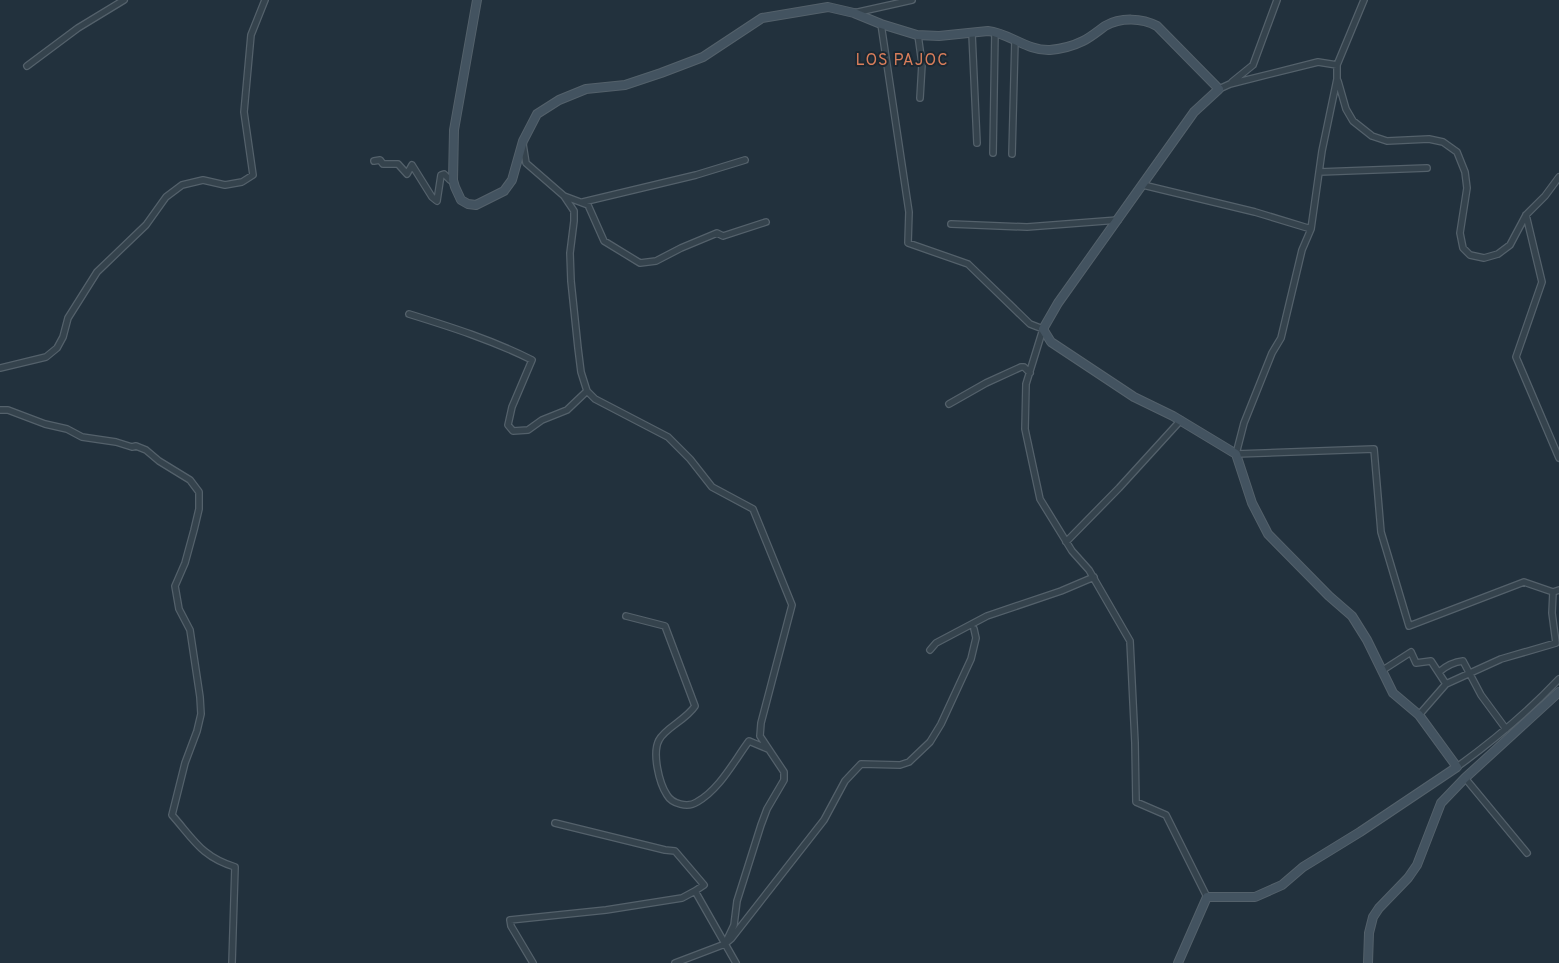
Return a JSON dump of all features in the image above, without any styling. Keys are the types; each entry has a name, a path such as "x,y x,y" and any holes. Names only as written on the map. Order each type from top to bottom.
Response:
{"street":[{"path":"27,66 78,28 124,0"},
{"path":"0,368 46,357 56,348 63,338 68,318 97,272 146,225 166,197 182,184 203,180 225,185 242,182 252,175 244,112 251,34 265,0"},
{"path":"477,0 454,130 453,180 461,200 468,204 476,205 504,191 512,180 523,141 537,114 559,100 586,89 625,84 703,57 762,18 828,7 854,13 881,24 918,35 939,36 988,31 1030,46 1048,50 1083,41 1108,25 1132,19 1148,22 1156,26 1219,89"},
{"path":"875,0 876,8"},
{"path":"854,13 912,0"},
{"path":"1230,84 1253,65 1278,0"},
{"path":"1364,0 1337,65 1337,79 1310,229 1302,250 1281,338 1272,353 1244,423 1236,454 1252,503 1268,534 1329,596 1352,616 1368,640 1393,693 1419,715 1457,767"},
{"path":"881,24 909,212 908,243 968,264 1030,324 1043,329 1051,342 1134,397 1180,420 1236,454 1374,449 1381,532 1409,626 1524,582 1556,591 1552,613 1556,643 1501,659 1446,684 1419,715"},
{"path":"993,153 995,32"},
{"path":"972,34 977,143"},
{"path":"918,35 922,64 920,98"},
{"path":"1012,154 1015,40"},
{"path":"1207,897 1166,815 1136,802 1130,641 1094,577 1066,542 1040,499 1025,429 1026,384 1043,329 1058,304 1194,112 1219,89 1230,84 1318,62 1337,65"},
{"path":"1337,79 1346,109 1353,121 1372,136 1386,141 1429,139 1443,142 1456,152 1465,172 1466,188 1460,233 1463,248 1470,255 1484,258 1498,254 1510,245 1526,216 1545,196 1559,177"},
{"path":"523,141 526,163 564,196 574,211 570,253 571,281 582,372 587,391 595,399 668,437 690,459 712,487 753,510 792,605 761,723 760,736 784,772 784,780 767,809 737,901 734,925 725,944"},
{"path":"374,161 380,160 383,164 398,164 407,174 412,165 432,198 437,201 441,175 444,174 450,180 453,180"},
{"path":"583,202 670,182 745,160"},
{"path":"1319,172 1427,168"},
{"path":"1143,186 1255,212 1310,229"},
{"path":"564,196 588,205 604,241 640,263 656,261 717,233 723,236 766,222"},
{"path":"1526,216 1542,282 1516,358 1559,458"},
{"path":"951,224 1028,227 1118,220"},
{"path":"409,314 504,346 532,360 512,407 508,425 513,431 528,430 542,420 567,410 587,391"},
{"path":"949,404 986,383 1021,367 1024,367 1030,373"},
{"path":"0,410 8,410 82,437 116,442 132,447 136,446 146,450 190,480 198,492 199,509 194,530 185,563 175,586 179,609 190,630 201,714 185,763 172,815 204,852 222,863 235,867 232,963"},
{"path":"1066,542 1119,488 1180,420"},
{"path":"930,650 936,643 987,616 1061,591 1094,577"},
{"path":"626,616 666,626 695,706 690,713 659,739 654,754 667,796 682,805 696,803 716,786 749,741 768,749"},
{"path":"675,963 725,944 731,939 820,825 845,781 861,764 900,765 909,762 930,742 942,724 971,659 976,638 974,629"},
{"path":"1383,670 1411,652 1416,663 1431,661 1446,684"},
{"path":"1439,672 1455,662 1463,661 1482,695 1506,729"},
{"path":"1207,897 1255,897 1282,885 1303,867 1360,832 1492,742 1559,679"},
{"path":"1368,963 1369,933 1373,917 1378,908 1413,872 1421,858 1428,833 1441,803 1465,778 1559,692"},
{"path":"1465,778 1527,853"},
{"path":"533,963 511,926 510,920 590,912 682,898 704,885 675,851 664,850 555,823"},
{"path":"695,891 736,963"},
{"path":"1178,963 1207,897"}],"district":[{"name":"LOS PAJOC","path":"902,59"}]}
